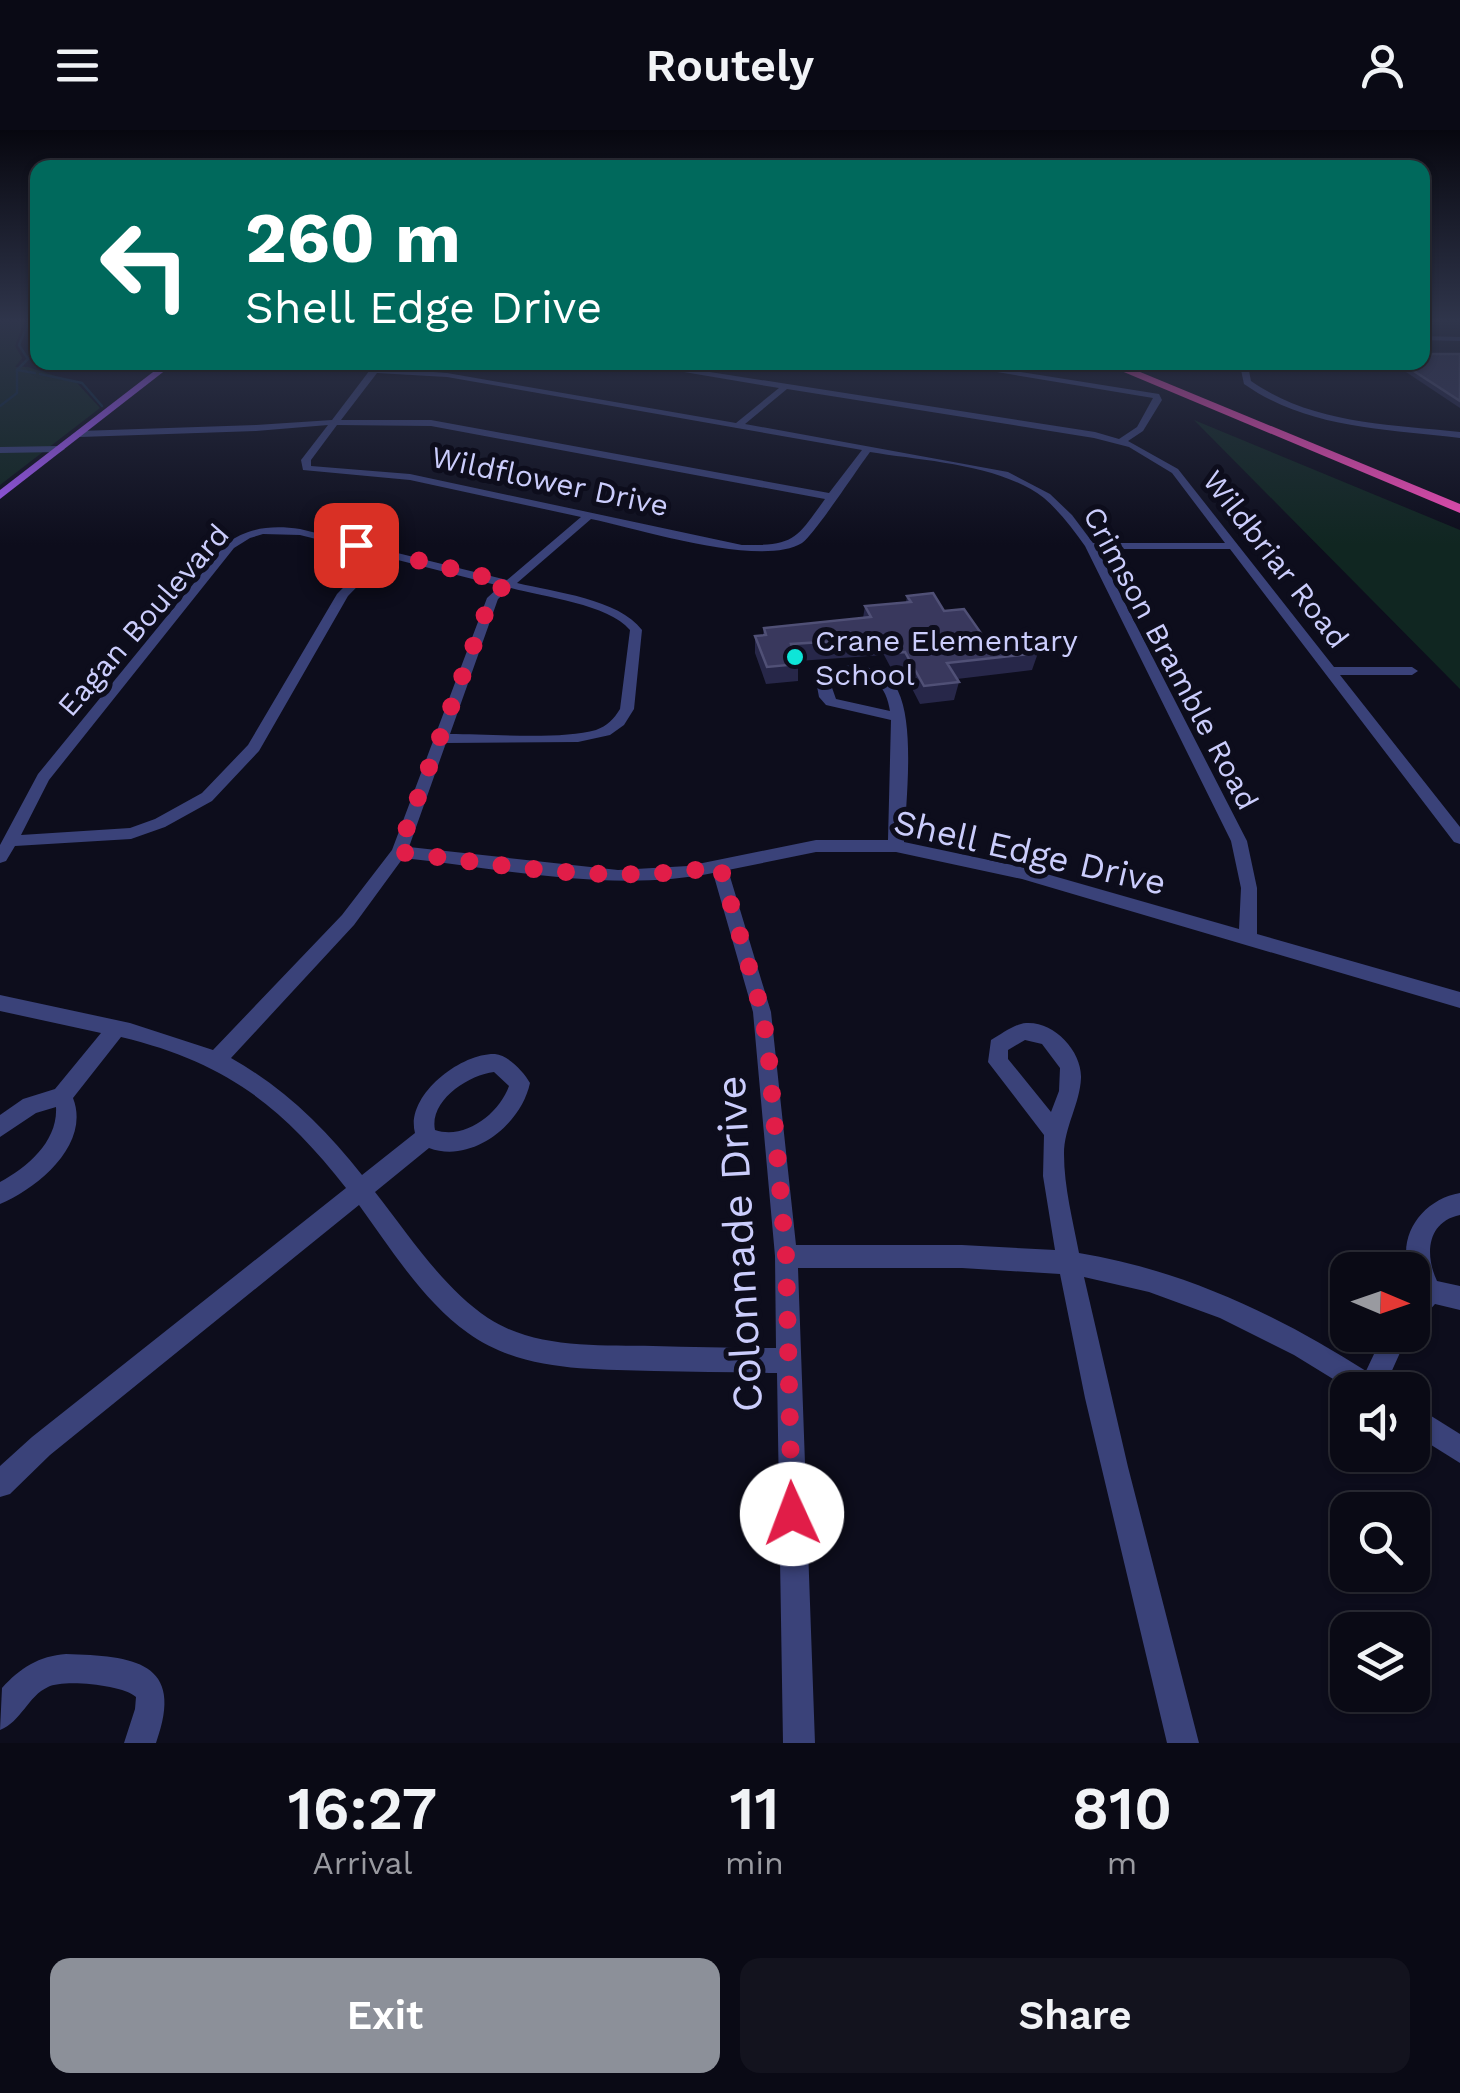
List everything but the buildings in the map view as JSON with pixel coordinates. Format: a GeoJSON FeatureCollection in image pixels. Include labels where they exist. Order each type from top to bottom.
{"type":"FeatureCollection","features":[{"type":"Feature","properties":{"kind":"highway"},"geometry":{"type":"LineString","coordinates":[[1173,394],[1372,473]]}},
{"type":"Feature","properties":{"kind":"highway"},"geometry":{"type":"LineString","coordinates":[[1183,394],[1460,509]]}},
{"type":"Feature","properties":{"kind":"highway"},"geometry":{"type":"LineString","coordinates":[[1219,394],[1392,464]]}},
{"type":"Feature","properties":{"kind":"main road"},"geometry":{"type":"LineString","coordinates":[[0,496],[131,394]]}},
{"type":"Feature","properties":{"kind":"street","name":"Wildflower Drive"},"geometry":{"type":"LineString","coordinates":[[357,394],[306,460],[307,470],[410,477],[742,548],[773,550],[800,540],[868,448]]}},
{"type":"Feature","properties":{"kind":"street","name":"Crimson Bramble Road"},"geometry":{"type":"LineString","coordinates":[[558,394],[986,469],[1024,480],[1060,504],[1090,546],[1238,842],[1250,888],[1248,938]]}},
{"type":"Feature","properties":{"kind":"street"},"geometry":{"type":"LineString","coordinates":[[738,426],[776,394]]}},
{"type":"Feature","properties":{"kind":"street","name":"Wildbriar Road"},"geometry":{"type":"LineString","coordinates":[[830,394],[1122,441],[1151,454],[1175,471],[1460,838]]}},
{"type":"Feature","properties":{"kind":"street"},"geometry":{"type":"LineString","coordinates":[[1122,441],[1145,422],[1158,400],[1145,394]]}},
{"type":"Feature","properties":{"kind":"street"},"geometry":{"type":"LineString","coordinates":[[1265,394],[1303,410],[1460,435]]}},
{"type":"Feature","properties":{"kind":"street"},"geometry":{"type":"LineString","coordinates":[[80,434],[338,421],[460,426],[833,496]]}},
{"type":"Feature","properties":{"kind":"street"},"geometry":{"type":"LineString","coordinates":[[0,450],[60,450]]}},
{"type":"Feature","properties":{"kind":"street"},"geometry":{"type":"LineString","coordinates":[[218,1060],[348,920],[398,852],[488,606],[506,582],[589,515]]}},
{"type":"Feature","properties":{"kind":"street","name":"Eagan Boulevard"},"geometry":{"type":"LineString","coordinates":[[0,857],[12,841],[26,802],[43,777],[236,540],[259,531],[288,530],[384,552],[607,608],[630,622],[638,640],[628,709],[612,728],[588,738],[442,739]]}},
{"type":"Feature","properties":{"kind":"street"},"geometry":{"type":"LineString","coordinates":[[1090,546],[1232,546]]}},
{"type":"Feature","properties":{"kind":"street"},"geometry":{"type":"LineString","coordinates":[[12,841],[131,833],[160,823],[208,797],[254,748],[343,594],[384,552]]}},
{"type":"Feature","properties":{"kind":"street"},"geometry":{"type":"LineString","coordinates":[[896,846],[898,717],[890,687],[879,677],[847,670],[832,673],[823,681],[831,702],[898,717]]}},
{"type":"Feature","properties":{"kind":"street"},"geometry":{"type":"LineString","coordinates":[[1332,671],[1412,672]]}},
{"type":"Feature","properties":{"kind":"street","name":"Shell Edge Drive"},"geometry":{"type":"LineString","coordinates":[[398,852],[592,875],[659,874],[816,846],[896,846],[1022,873],[1460,1000]]}},
{"type":"Feature","properties":{"kind":"street","name":"Colonnade Drive"},"geometry":{"type":"LineString","coordinates":[[720,866],[762,1012],[786,1256],[799,1743]]}},
{"type":"Feature","properties":{"kind":"street"},"geometry":{"type":"LineString","coordinates":[[0,1003],[218,1060],[254,1082],[300,1119],[361,1190],[440,1293],[465,1317],[494,1336],[537,1349],[586,1357],[787,1360]]}},
{"type":"Feature","properties":{"kind":"street"},"geometry":{"type":"LineString","coordinates":[[0,1127],[30,1106],[62,1096],[115,1030]]}},
{"type":"Feature","properties":{"kind":"street"},"geometry":{"type":"LineString","coordinates":[[1054,1132],[998,1062],[998,1046],[1022,1032],[1033,1031],[1058,1046],[1070,1070],[1070,1086],[1054,1132],[1055,1182],[1068,1263],[1184,1743]]}},
{"type":"Feature","properties":{"kind":"street"},"geometry":{"type":"LineString","coordinates":[[498,1063],[520,1083],[514,1104],[469,1139],[440,1143],[427,1137],[422,1122],[433,1099],[476,1066],[498,1063]]}},
{"type":"Feature","properties":{"kind":"street"},"geometry":{"type":"LineString","coordinates":[[0,1193],[36,1168],[63,1134],[69,1112],[62,1096]]}},
{"type":"Feature","properties":{"kind":"street"},"geometry":{"type":"LineString","coordinates":[[0,1484],[41,1446],[427,1137]]}},
{"type":"Feature","properties":{"kind":"street"},"geometry":{"type":"LineString","coordinates":[[1417,1252],[1418,1234],[1441,1210],[1460,1204]]}},
{"type":"Feature","properties":{"kind":"street"},"geometry":{"type":"LineString","coordinates":[[786,1256],[1068,1263],[1172,1288],[1250,1318],[1344,1372]]}},
{"type":"Feature","properties":{"kind":"street"},"geometry":{"type":"LineString","coordinates":[[1430,1292],[1460,1298]]}},
{"type":"Feature","properties":{"kind":"street"},"geometry":{"type":"LineString","coordinates":[[1430,1429],[1460,1450]]}},
{"type":"Feature","properties":{"kind":"street"},"geometry":{"type":"LineString","coordinates":[[0,1715],[39,1675],[56,1669],[125,1672],[144,1680],[153,1695],[150,1718],[140,1743]]}},
{"type":"Feature","properties":{"kind":"green space"},"geometry":{"type":"Polygon","coordinates":[[[0,394],[87,394],[100,408],[0,485],[0,394]]]}},
{"type":"Feature","properties":{"kind":"green space"},"geometry":{"type":"Polygon","coordinates":[[[1194,420],[1460,530],[1460,689],[1194,420]]]}},
{"type":"Feature","properties":{"kind":"waterway"},"geometry":{"type":"LineString","coordinates":[[0,406],[15,394]]}},
{"type":"Feature","properties":{"kind":"waterway"},"geometry":{"type":"LineString","coordinates":[[92,394],[102,406]]}},
{"type":"Feature","properties":{"kind":"place","name":"Crane Elementary School"},"geometry":{"type":"Point","coordinates":[795,657]}},
{"type":"Feature","properties":{"kind":"route"},"geometry":{"type":"LineString","coordinates":[[356,545],[506,582],[488,606],[398,852],[592,875],[688,872],[720,866],[762,1012],[768,1048],[786,1256],[792,1514]]}}]}
